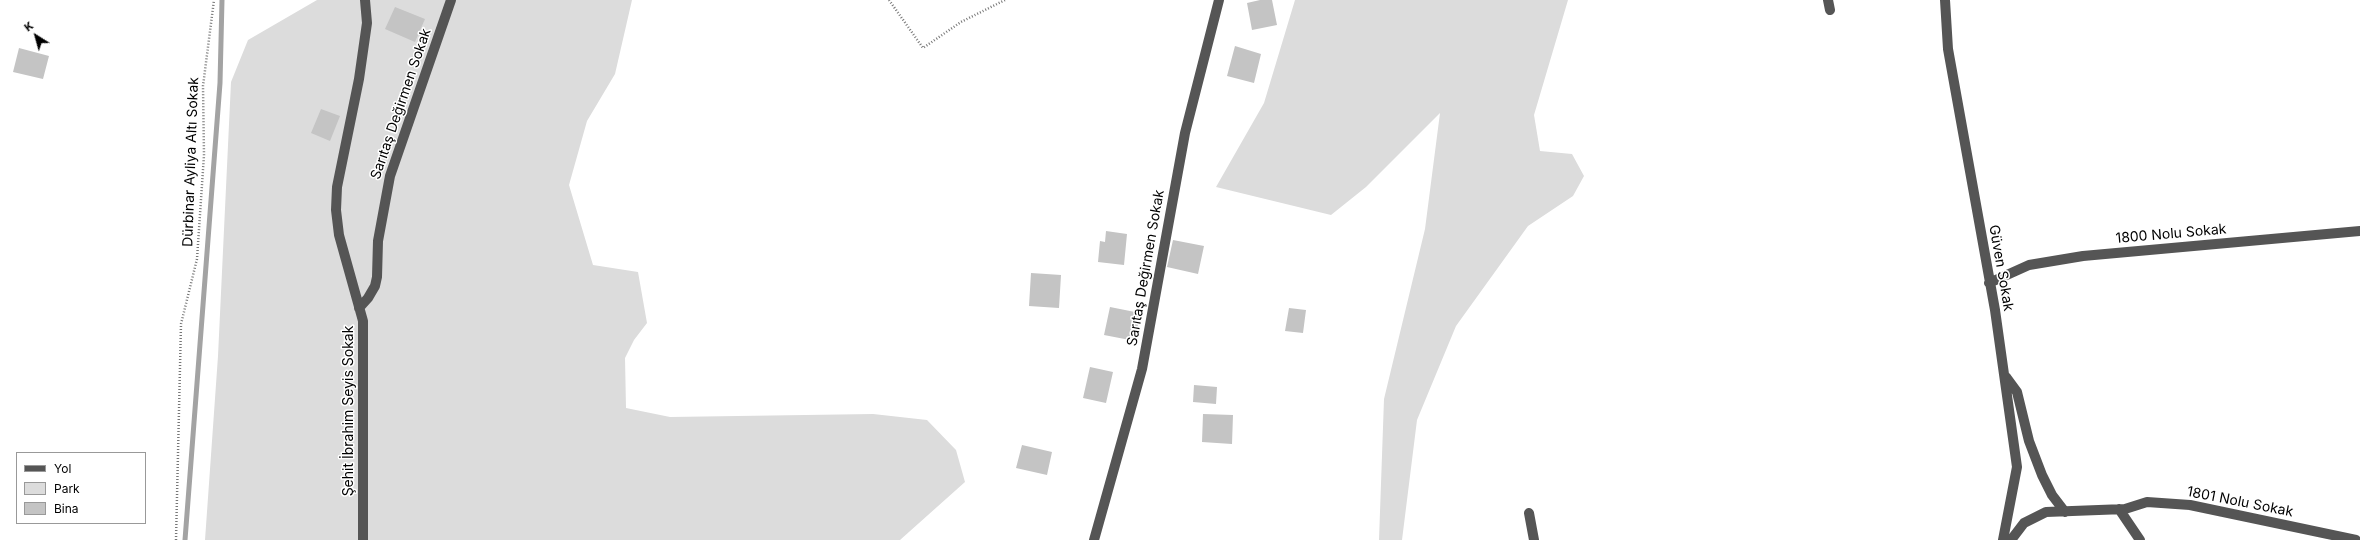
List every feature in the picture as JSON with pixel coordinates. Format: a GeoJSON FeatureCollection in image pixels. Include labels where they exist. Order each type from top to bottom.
{"type":"FeatureCollection","features":[{"type":"Feature","properties":{"kind":"street","name":"Şehit İbrahim Seyis Sokak"},"geometry":{"type":"LineString","coordinates":[[363,540],[363,321],[339,235],[336,210],[337,187],[359,79],[367,24],[365,0]]}},
{"type":"Feature","properties":{"kind":"street","name":"Sarıtaş Değirmen Sokak"},"geometry":{"type":"LineString","coordinates":[[359,308],[368,298],[376,281],[378,241],[390,176],[451,0]]}},
{"type":"Feature","properties":{"kind":"street","name":"Sarıtaş Değirmen Sokak"},"geometry":{"type":"LineString","coordinates":[[1094,540],[1142,369],[1185,133],[1219,0]]}},
{"type":"Feature","properties":{"kind":"street","name":"Güven Sokak"},"geometry":{"type":"LineString","coordinates":[[1945,0],[1948,49],[2006,377],[2008,410],[2017,467],[2003,540]]}},
{"type":"Feature","properties":{"kind":"street","name":"1800 Nolu Sokak"},"geometry":{"type":"LineString","coordinates":[[1989,283],[2029,265],[2083,256],[2360,231]]}},
{"type":"Feature","properties":{"kind":"street"},"geometry":{"type":"LineString","coordinates":[[2006,377],[2017,392],[2029,441],[2042,475],[2052,495],[2065,512]]}},
{"type":"Feature","properties":{"kind":"street","name":"1801 Nolu Sokak"},"geometry":{"type":"LineString","coordinates":[[2011,540],[2024,523],[2034,516],[2046,512],[2119,509],[2147,502],[2190,505],[2356,540]]}},
{"type":"Feature","properties":{"kind":"street"},"geometry":{"type":"LineString","coordinates":[[2119,509],[2140,540]]}},
{"type":"Feature","properties":{"kind":"street"},"geometry":{"type":"LineString","coordinates":[[1529,513],[1534,540]]}},
{"type":"Feature","properties":{"kind":"path","name":"Dürbinar Ayliya Altı Sokak"},"geometry":{"type":"LineString","coordinates":[[176,540],[181,324],[197,259],[204,155],[203,86],[214,0]]}},
{"type":"Feature","properties":{"kind":"path"},"geometry":{"type":"LineString","coordinates":[[889,0],[923,48],[960,22],[1005,0]]}},
{"type":"Feature","properties":{"kind":"green space"},"geometry":{"type":"Polygon","coordinates":[[[317,0],[632,0],[615,74],[587,121],[569,185],[593,265],[638,272],[647,323],[634,340],[625,358],[626,408],[670,417],[873,414],[927,420],[956,450],[965,482],[900,540],[205,540],[218,356],[231,82],[248,40],[317,0]]]}},
{"type":"Feature","properties":{"kind":"green space"},"geometry":{"type":"Polygon","coordinates":[[[1295,0],[1568,0],[1534,115],[1540,151],[1572,154],[1584,176],[1573,196],[1528,226],[1456,326],[1417,420],[1402,540],[1379,540],[1384,399],[1425,229],[1440,113],[1366,187],[1331,215],[1216,187],[1264,103],[1295,0]]]}},
{"type":"Feature","properties":{"kind":"building"},"geometry":{"type":"Polygon","coordinates":[[[1260,0],[1272,0],[1277,25],[1252,30],[1247,3],[1260,0]]]}},
{"type":"Feature","properties":{"kind":"building"},"geometry":{"type":"Polygon","coordinates":[[[395,7],[425,19],[415,42],[385,29],[395,7]]]}},
{"type":"Feature","properties":{"kind":"building"},"geometry":{"type":"Polygon","coordinates":[[[1235,46],[1261,54],[1254,83],[1227,76],[1235,46]]]}},
{"type":"Feature","properties":{"kind":"building"},"geometry":{"type":"Polygon","coordinates":[[[19,48],[49,56],[43,79],[13,72],[19,48]]]}},
{"type":"Feature","properties":{"kind":"building"},"geometry":{"type":"Polygon","coordinates":[[[321,109],[340,116],[330,141],[311,133],[321,109]]]}},
{"type":"Feature","properties":{"kind":"building"},"geometry":{"type":"Polygon","coordinates":[[[1106,231],[1127,234],[1124,265],[1098,262],[1100,241],[1105,242],[1106,231]]]}},
{"type":"Feature","properties":{"kind":"building"},"geometry":{"type":"Polygon","coordinates":[[[1173,240],[1204,246],[1198,274],[1167,267],[1173,240]]]}},
{"type":"Feature","properties":{"kind":"building"},"geometry":{"type":"Polygon","coordinates":[[[1031,273],[1061,275],[1059,308],[1029,306],[1031,273]]]}},
{"type":"Feature","properties":{"kind":"building"},"geometry":{"type":"Polygon","coordinates":[[[1110,307],[1140,313],[1135,341],[1104,335],[1110,307]]]}},
{"type":"Feature","properties":{"kind":"building"},"geometry":{"type":"Polygon","coordinates":[[[1289,308],[1306,310],[1303,333],[1285,331],[1289,308]]]}},
{"type":"Feature","properties":{"kind":"building"},"geometry":{"type":"Polygon","coordinates":[[[1090,367],[1113,372],[1106,403],[1083,398],[1090,367]]]}},
{"type":"Feature","properties":{"kind":"building"},"geometry":{"type":"Polygon","coordinates":[[[1194,385],[1217,387],[1216,404],[1193,402],[1194,385]]]}},
{"type":"Feature","properties":{"kind":"building"},"geometry":{"type":"Polygon","coordinates":[[[1203,414],[1233,415],[1232,444],[1202,442],[1203,414]]]}},
{"type":"Feature","properties":{"kind":"building"},"geometry":{"type":"Polygon","coordinates":[[[1022,445],[1052,452],[1047,475],[1016,468],[1022,445]]]}},
{"type":"Feature","properties":{"kind":"waterway"},"geometry":{"type":"LineString","coordinates":[[185,540],[220,83],[222,0]]}}]}
